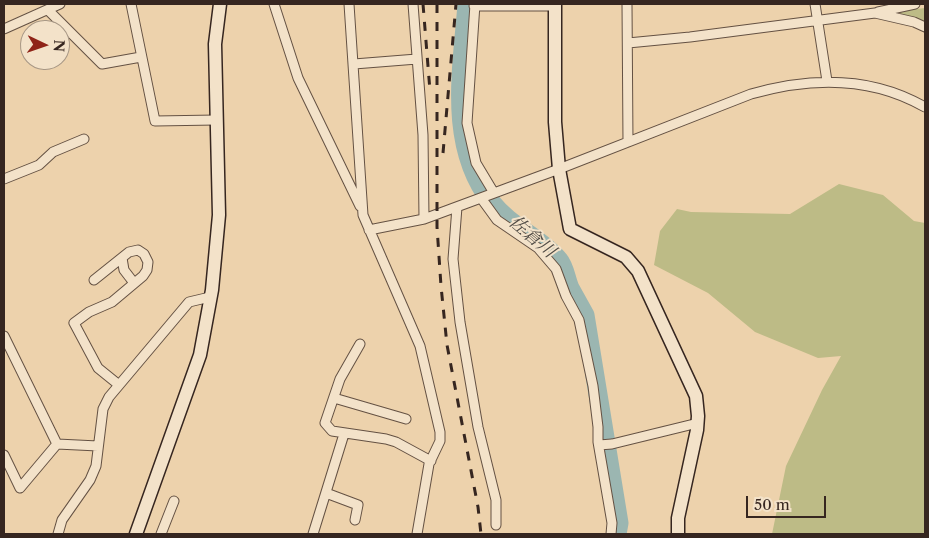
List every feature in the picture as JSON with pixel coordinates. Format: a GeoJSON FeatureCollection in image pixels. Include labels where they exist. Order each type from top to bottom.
{"type":"FeatureCollection","features":[{"type":"Feature","properties":{"kind":"street"},"geometry":{"type":"LineString","coordinates":[[48,10],[60,4]]}},
{"type":"Feature","properties":{"kind":"street"},"geometry":{"type":"LineString","coordinates":[[131,4],[154,121],[216,120]]}},
{"type":"Feature","properties":{"kind":"street"},"geometry":{"type":"LineString","coordinates":[[136,534],[200,355],[210,297],[219,215],[215,44],[220,4]]}},
{"type":"Feature","properties":{"kind":"street"},"geometry":{"type":"LineString","coordinates":[[274,4],[298,78],[362,211],[420,346],[440,432],[440,442],[431,461],[417,534]]}},
{"type":"Feature","properties":{"kind":"street"},"geometry":{"type":"LineString","coordinates":[[349,4],[362,211]]}},
{"type":"Feature","properties":{"kind":"street"},"geometry":{"type":"LineString","coordinates":[[413,4],[423,135],[424,219]]}},
{"type":"Feature","properties":{"kind":"street"},"geometry":{"type":"LineString","coordinates":[[627,4],[628,142]]}},
{"type":"Feature","properties":{"kind":"street"},"geometry":{"type":"LineString","coordinates":[[815,4],[827,82]]}},
{"type":"Feature","properties":{"kind":"street"},"geometry":{"type":"LineString","coordinates":[[628,43],[690,37],[876,12],[915,4]]}},
{"type":"Feature","properties":{"kind":"street"},"geometry":{"type":"LineString","coordinates":[[494,193],[476,163],[467,123],[474,5],[555,5],[555,122],[559,169],[570,228],[626,257],[638,272],[696,396],[698,423],[678,518],[678,534]]}},
{"type":"Feature","properties":{"kind":"street"},"geometry":{"type":"LineString","coordinates":[[4,29],[36,8],[48,10],[102,64],[141,58]]}},
{"type":"Feature","properties":{"kind":"street"},"geometry":{"type":"LineString","coordinates":[[876,12],[914,22],[925,27]]}},
{"type":"Feature","properties":{"kind":"street"},"geometry":{"type":"LineString","coordinates":[[354,64],[418,59]]}},
{"type":"Feature","properties":{"kind":"street"},"geometry":{"type":"LineString","coordinates":[[369,230],[424,219],[752,94],[776,87],[804,82],[858,83],[890,90],[925,107]]}},
{"type":"Feature","properties":{"kind":"street"},"geometry":{"type":"LineString","coordinates":[[4,179],[39,166],[53,152],[84,139]]}},
{"type":"Feature","properties":{"kind":"street"},"geometry":{"type":"LineString","coordinates":[[481,198],[497,220],[538,248],[556,269],[566,296],[578,320],[593,386],[599,445],[612,523],[611,534]]}},
{"type":"Feature","properties":{"kind":"street"},"geometry":{"type":"LineString","coordinates":[[457,207],[453,260],[460,322],[478,427],[496,500],[496,525]]}},
{"type":"Feature","properties":{"kind":"street"},"geometry":{"type":"LineString","coordinates":[[94,280],[129,252],[138,250],[144,254],[148,262],[147,270],[143,276],[112,302],[89,312],[74,323],[98,368],[119,385]]}},
{"type":"Feature","properties":{"kind":"street"},"geometry":{"type":"LineString","coordinates":[[122,258],[124,270],[134,283]]}},
{"type":"Feature","properties":{"kind":"street"},"geometry":{"type":"LineString","coordinates":[[58,534],[62,520],[90,480],[96,466],[104,409],[109,397],[188,302],[210,297]]}},
{"type":"Feature","properties":{"kind":"street"},"geometry":{"type":"LineString","coordinates":[[4,336],[57,444]]}},
{"type":"Feature","properties":{"kind":"street"},"geometry":{"type":"LineString","coordinates":[[360,344],[340,379],[325,423],[332,431],[396,442],[431,461]]}},
{"type":"Feature","properties":{"kind":"street"},"geometry":{"type":"LineString","coordinates":[[334,398],[406,419]]}},
{"type":"Feature","properties":{"kind":"street"},"geometry":{"type":"LineString","coordinates":[[599,445],[612,444],[698,423]]}},
{"type":"Feature","properties":{"kind":"street"},"geometry":{"type":"LineString","coordinates":[[313,534],[344,434]]}},
{"type":"Feature","properties":{"kind":"street"},"geometry":{"type":"LineString","coordinates":[[57,444],[98,446]]}},
{"type":"Feature","properties":{"kind":"street"},"geometry":{"type":"LineString","coordinates":[[4,455],[20,488],[57,444]]}},
{"type":"Feature","properties":{"kind":"street"},"geometry":{"type":"LineString","coordinates":[[326,493],[358,505],[355,520]]}},
{"type":"Feature","properties":{"kind":"street"},"geometry":{"type":"LineString","coordinates":[[161,534],[174,501]]}},
{"type":"Feature","properties":{"kind":"shaded area"},"geometry":{"type":"Polygon","coordinates":[[[925,8],[925,23],[902,16],[899,11],[925,8]]]}},
{"type":"Feature","properties":{"kind":"shaded area"},"geometry":{"type":"Polygon","coordinates":[[[839,184],[883,195],[914,221],[925,223],[925,534],[772,534],[786,466],[822,390],[841,356],[818,358],[755,332],[708,293],[654,265],[660,231],[677,209],[691,212],[790,214],[839,184]]]}},
{"type":"Feature","properties":{"kind":"waterway","name":"佐倉川"},"geometry":{"type":"LineString","coordinates":[[467,4],[462,55],[461,107],[468,157],[478,181],[492,203],[508,219],[543,245],[559,260],[563,266],[570,288],[585,315],[619,523],[617,534]]}},
{"type":"Feature","properties":{"kind":"railway"},"geometry":{"type":"LineString","coordinates":[[423,4],[430,91]]}},
{"type":"Feature","properties":{"kind":"railway"},"geometry":{"type":"LineString","coordinates":[[437,4],[437,227],[441,286],[447,345],[478,507],[481,534]]}},
{"type":"Feature","properties":{"kind":"railway"},"geometry":{"type":"LineString","coordinates":[[443,153],[456,4]]}}]}
